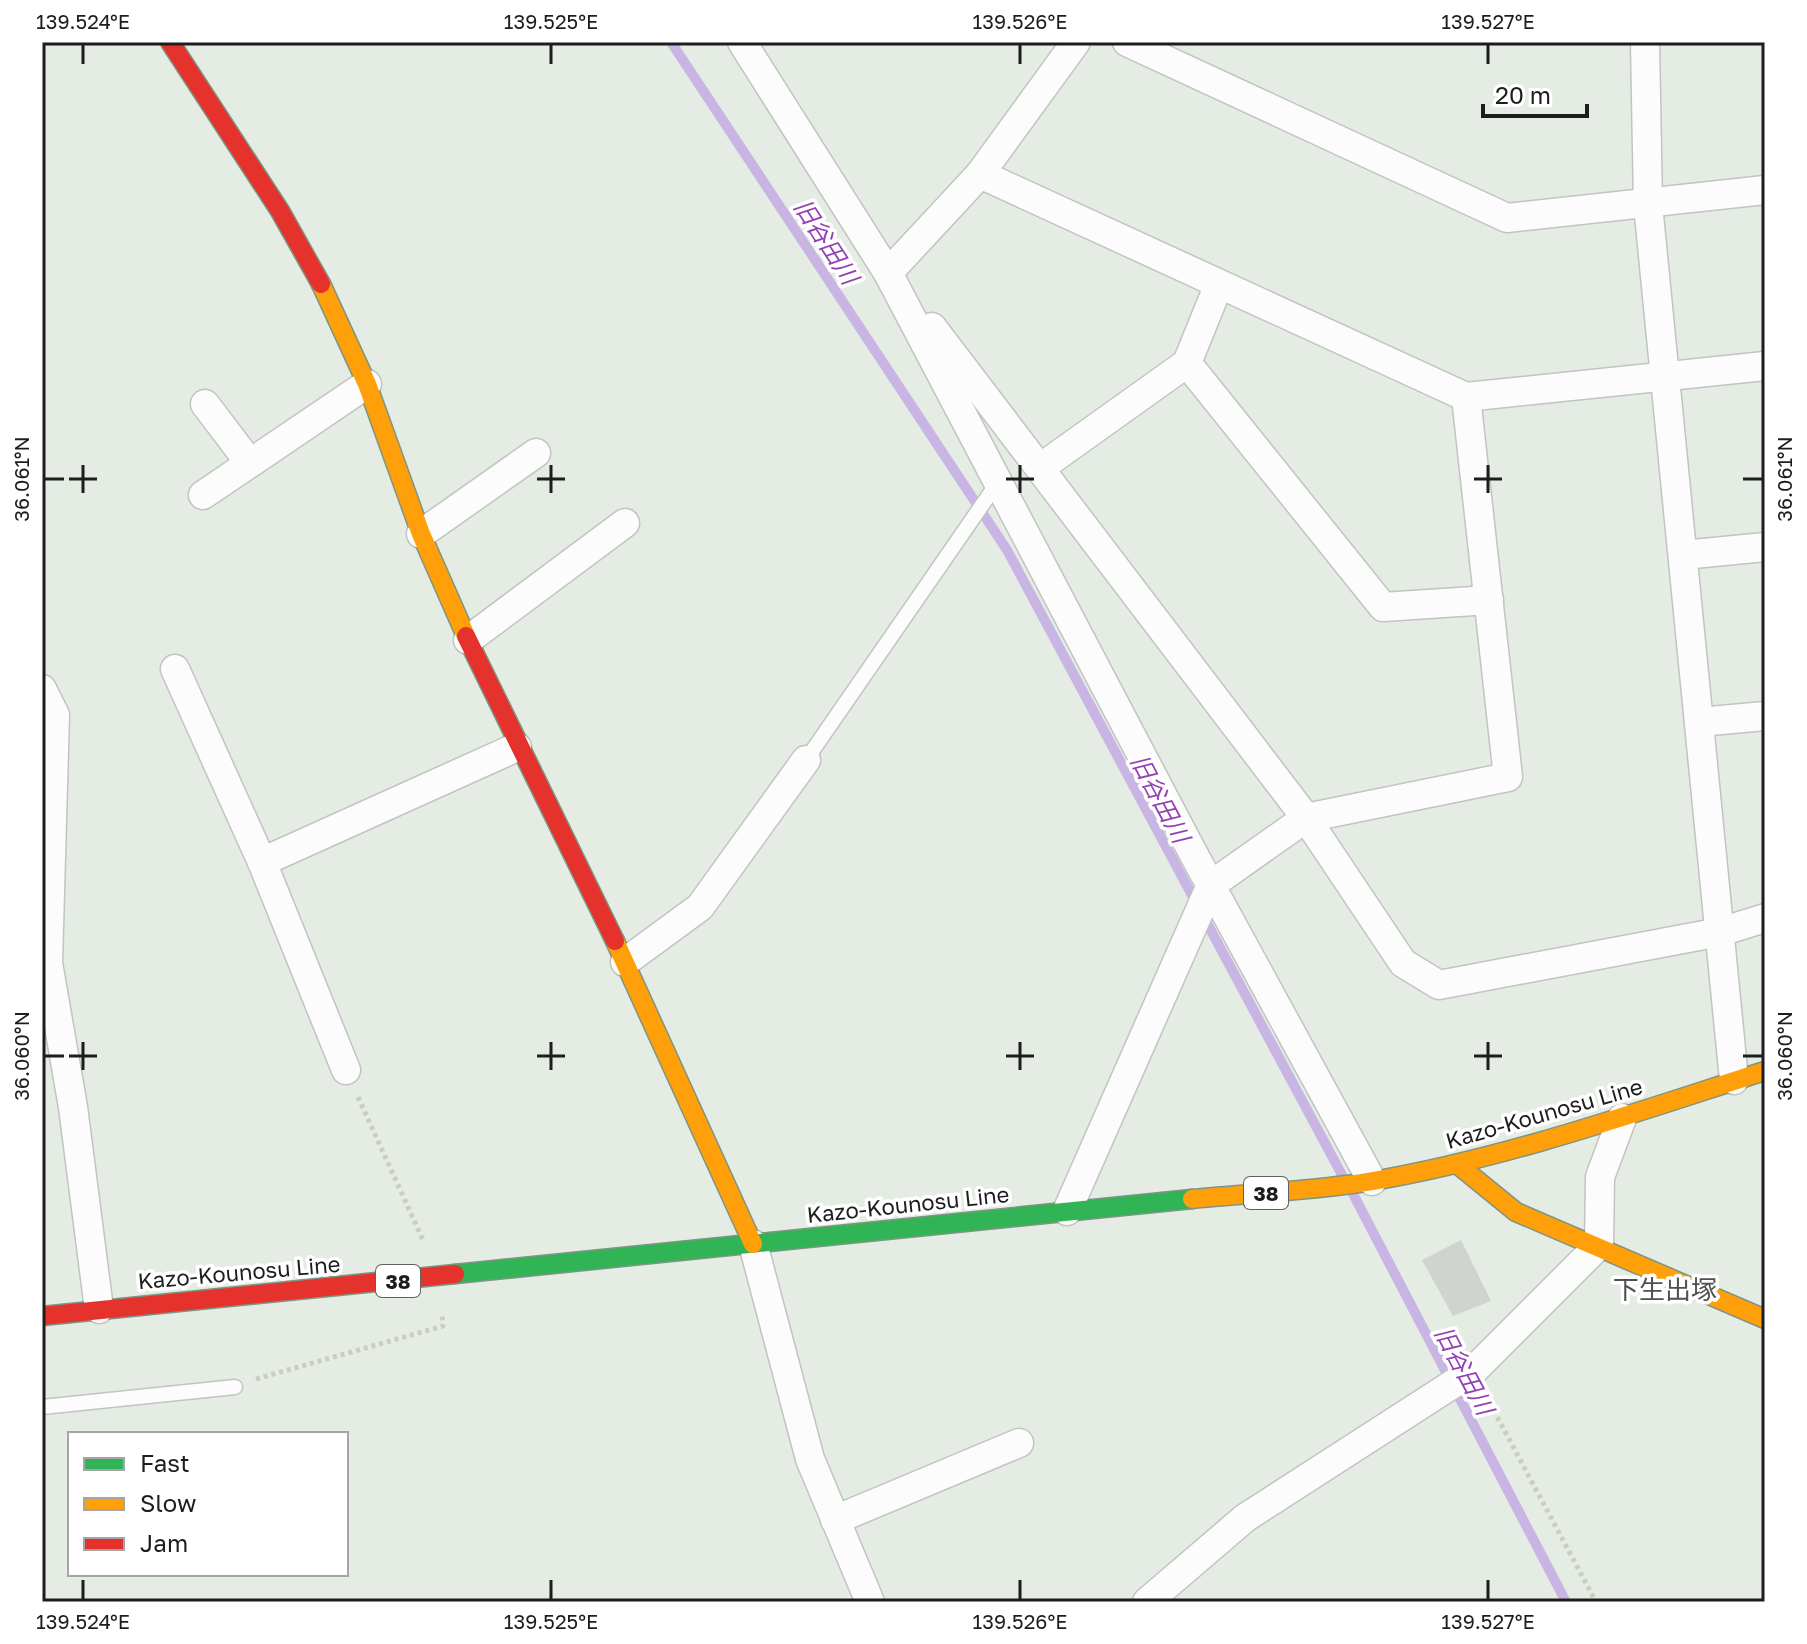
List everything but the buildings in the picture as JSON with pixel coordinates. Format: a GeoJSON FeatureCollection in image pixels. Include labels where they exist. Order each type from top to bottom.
{"type":"FeatureCollection","features":[{"type":"Feature","properties":{"kind":"main road"},"geometry":{"type":"LineString","coordinates":[[170,42],[280,211],[333,305],[367,384],[421,534],[468,640],[517,747],[625,962],[753,1244]]}},
{"type":"Feature","properties":{"kind":"main road","name":"Kazo-Kounosu Line"},"geometry":{"type":"LineString","coordinates":[[42,1316],[1372,1181],[1457,1164],[1622,1118],[1765,1071]]}},
{"type":"Feature","properties":{"kind":"main road"},"geometry":{"type":"LineString","coordinates":[[1457,1164],[1516,1212],[1599,1245],[1765,1319]]}},
{"type":"Feature","properties":{"kind":"street"},"geometry":{"type":"LineString","coordinates":[[742,42],[888,273],[1211,885],[1372,1181]]}},
{"type":"Feature","properties":{"kind":"street"},"geometry":{"type":"LineString","coordinates":[[888,273],[980,174],[1076,42]]}},
{"type":"Feature","properties":{"kind":"street"},"geometry":{"type":"LineString","coordinates":[[1127,42],[1507,218],[1765,190]]}},
{"type":"Feature","properties":{"kind":"street"},"geometry":{"type":"LineString","coordinates":[[1645,42],[1648,205],[1734,1080]]}},
{"type":"Feature","properties":{"kind":"street"},"geometry":{"type":"LineString","coordinates":[[980,174],[1466,397],[1765,366]]}},
{"type":"Feature","properties":{"kind":"street"},"geometry":{"type":"LineString","coordinates":[[888,273],[1306,818],[1403,963],[1439,985],[1720,932],[1765,918]]}},
{"type":"Feature","properties":{"kind":"street"},"geometry":{"type":"LineString","coordinates":[[1040,468],[1187,363],[1219,284]]}},
{"type":"Feature","properties":{"kind":"street"},"geometry":{"type":"LineString","coordinates":[[1187,363],[1383,607],[1489,600]]}},
{"type":"Feature","properties":{"kind":"street"},"geometry":{"type":"LineString","coordinates":[[203,495],[367,384]]}},
{"type":"Feature","properties":{"kind":"street"},"geometry":{"type":"LineString","coordinates":[[1067,1211],[1211,885],[1306,818],[1508,777],[1466,397]]}},
{"type":"Feature","properties":{"kind":"street"},"geometry":{"type":"LineString","coordinates":[[205,404],[249,462]]}},
{"type":"Feature","properties":{"kind":"street"},"geometry":{"type":"LineString","coordinates":[[421,534],[536,453]]}},
{"type":"Feature","properties":{"kind":"street"},"geometry":{"type":"LineString","coordinates":[[468,640],[625,523]]}},
{"type":"Feature","properties":{"kind":"street"},"geometry":{"type":"LineString","coordinates":[[1683,555],[1765,547]]}},
{"type":"Feature","properties":{"kind":"street"},"geometry":{"type":"LineString","coordinates":[[175,669],[262,862],[346,1070]]}},
{"type":"Feature","properties":{"kind":"street"},"geometry":{"type":"LineString","coordinates":[[42,689],[55,715],[48,963],[73,1107],[99,1309]]}},
{"type":"Feature","properties":{"kind":"street"},"geometry":{"type":"LineString","coordinates":[[1699,722],[1765,716]]}},
{"type":"Feature","properties":{"kind":"street"},"geometry":{"type":"LineString","coordinates":[[262,862],[517,747]]}},
{"type":"Feature","properties":{"kind":"street"},"geometry":{"type":"LineString","coordinates":[[625,962],[700,907],[806,760]]}},
{"type":"Feature","properties":{"kind":"street"},"geometry":{"type":"LineString","coordinates":[[1147,1602],[1245,1518],[1473,1371],[1599,1245],[1600,1177],[1622,1118]]}},
{"type":"Feature","properties":{"kind":"street"},"geometry":{"type":"LineString","coordinates":[[753,1244],[810,1459],[870,1602]]}},
{"type":"Feature","properties":{"kind":"street"},"geometry":{"type":"LineString","coordinates":[[835,1520],[1019,1443]]}},
{"type":"Feature","properties":{"kind":"lane"},"geometry":{"type":"LineString","coordinates":[[806,760],[998,482]]}},
{"type":"Feature","properties":{"kind":"lane"},"geometry":{"type":"LineString","coordinates":[[42,1407],[230,1387]]}},
{"type":"Feature","properties":{"kind":"path"},"geometry":{"type":"LineString","coordinates":[[230,1387],[443,1326],[440,1277],[346,1070]]}},
{"type":"Feature","properties":{"kind":"path"},"geometry":{"type":"LineString","coordinates":[[1473,1371],[1596,1602]]}},
{"type":"Feature","properties":{"kind":"waterway","name":"旧谷田川"},"geometry":{"type":"LineString","coordinates":[[671,42],[1007,550],[1342,1175]]}},
{"type":"Feature","properties":{"kind":"waterway","name":"旧谷田川"},"geometry":{"type":"LineString","coordinates":[[1352,1192],[1566,1602]]}},
{"type":"Feature","properties":{"kind":"traffic: fast"},"geometry":{"type":"LineString","coordinates":[[455,1274],[1192,1199]]}},
{"type":"Feature","properties":{"kind":"traffic: slow"},"geometry":{"type":"LineString","coordinates":[[321,284],[367,384],[421,534],[466,636]]}},
{"type":"Feature","properties":{"kind":"traffic: slow"},"geometry":{"type":"LineString","coordinates":[[615,941],[753,1244]]}},
{"type":"Feature","properties":{"kind":"traffic: slow"},"geometry":{"type":"LineString","coordinates":[[1192,1199],[1328,1187],[1423,1171],[1571,1133],[1765,1071]]}},
{"type":"Feature","properties":{"kind":"traffic: slow"},"geometry":{"type":"LineString","coordinates":[[1457,1164],[1516,1212],[1765,1319]]}},
{"type":"Feature","properties":{"kind":"traffic: jam"},"geometry":{"type":"LineString","coordinates":[[170,42],[280,211],[321,284]]}},
{"type":"Feature","properties":{"kind":"traffic: jam"},"geometry":{"type":"LineString","coordinates":[[466,636],[615,941]]}},
{"type":"Feature","properties":{"kind":"traffic: jam"},"geometry":{"type":"LineString","coordinates":[[42,1316],[455,1274]]}},
{"type":"Feature","properties":{"kind":"district","name":"下生出塚"},"geometry":{"type":"Point","coordinates":[1665,1289]}}]}
